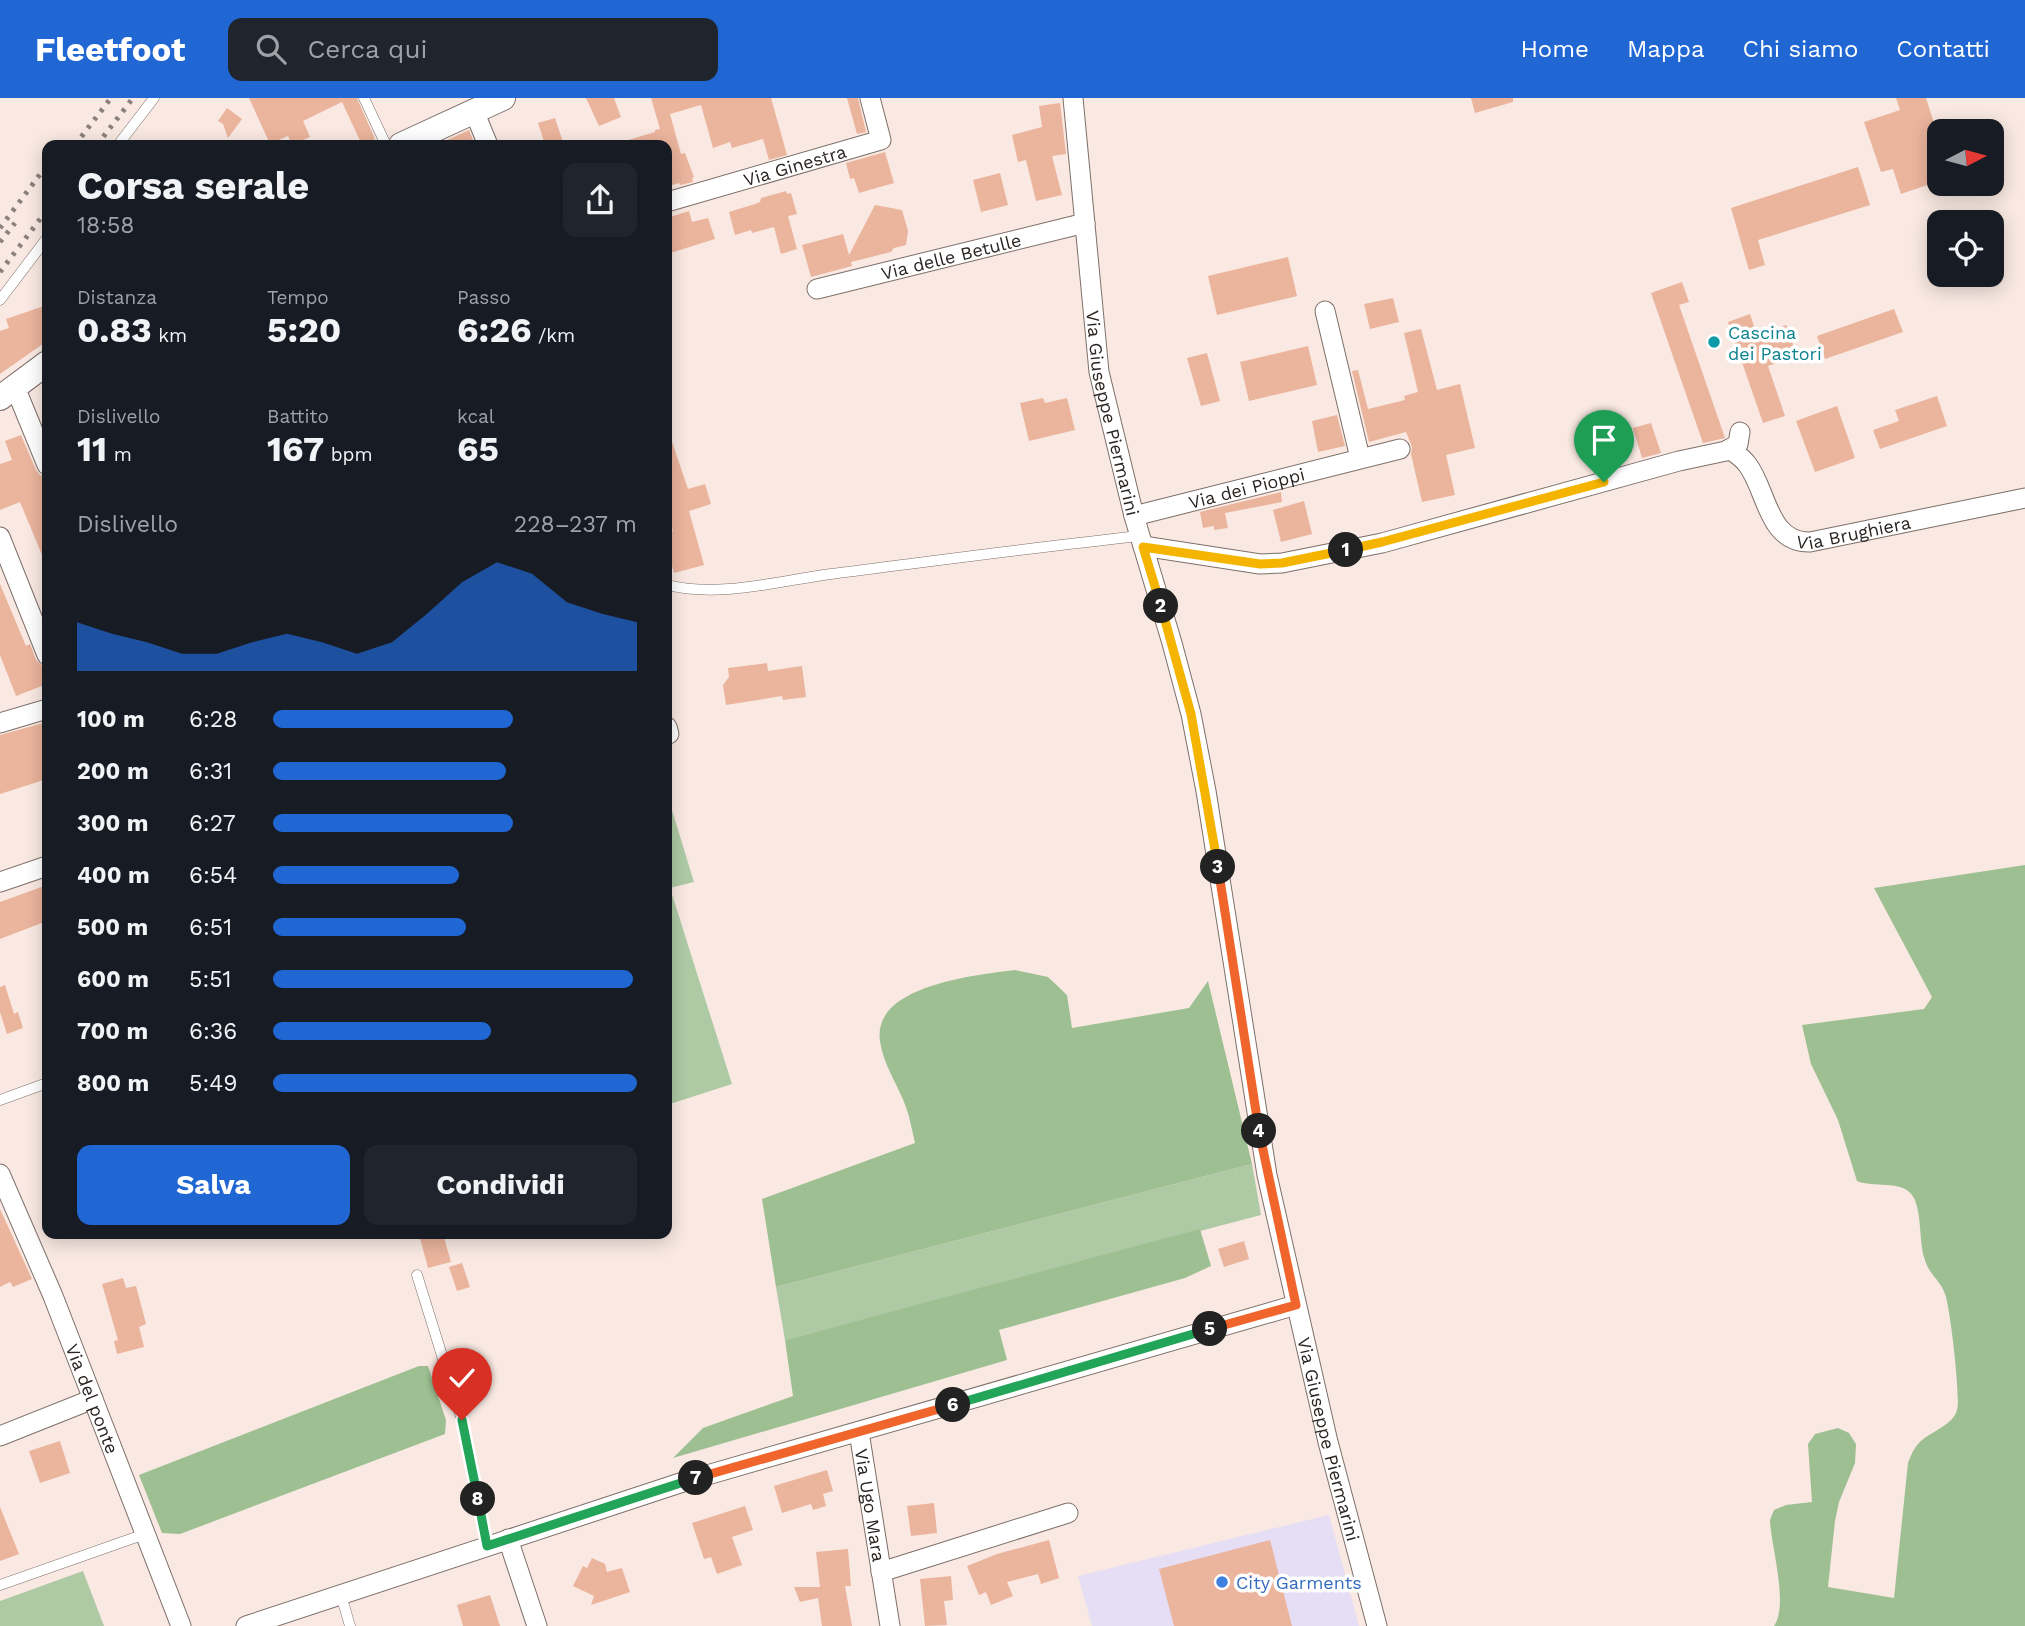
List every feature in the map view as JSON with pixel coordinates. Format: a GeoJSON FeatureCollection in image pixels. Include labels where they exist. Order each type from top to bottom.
{"type":"FeatureCollection","features":[{"type":"Feature","properties":{"kind":"street"},"geometry":{"type":"LineString","coordinates":[[412,140],[503,98]]}},
{"type":"Feature","properties":{"kind":"street","name":"Via Ginestra"},"geometry":{"type":"LineString","coordinates":[[672,201],[881,140],[870,98]]}},
{"type":"Feature","properties":{"kind":"street","name":"Via Giuseppe Piermarini"},"geometry":{"type":"LineString","coordinates":[[1073,98],[1099,372],[1134,516],[1182,675],[1199,754],[1261,1142],[1328,1442],[1377,1626]]}},
{"type":"Feature","properties":{"kind":"street"},"geometry":{"type":"LineString","coordinates":[[474,111],[486,140]]}},
{"type":"Feature","properties":{"kind":"street","name":"Via delle Betulle"},"geometry":{"type":"LineString","coordinates":[[817,289],[1085,223]]}},
{"type":"Feature","properties":{"kind":"street"},"geometry":{"type":"LineString","coordinates":[[1325,311],[1360,458]]}},
{"type":"Feature","properties":{"kind":"street"},"geometry":{"type":"LineString","coordinates":[[42,367],[8,392],[42,456]]}},
{"type":"Feature","properties":{"kind":"street"},"geometry":{"type":"LineString","coordinates":[[1141,541],[1260,564],[1282,563],[1382,542],[1729,449],[1738,444],[1740,432]]}},
{"type":"Feature","properties":{"kind":"street","name":"Via dei Pioppi"},"geometry":{"type":"LineString","coordinates":[[1134,516],[1400,449]]}},
{"type":"Feature","properties":{"kind":"street","name":"Via Brughiera"},"geometry":{"type":"LineString","coordinates":[[1729,449],[1746,463],[1752,472],[1764,502],[1777,524],[1784,533],[1799,542],[1810,542],[2025,498]]}},
{"type":"Feature","properties":{"kind":"street"},"geometry":{"type":"LineString","coordinates":[[0,537],[42,642]]}},
{"type":"Feature","properties":{"kind":"street"},"geometry":{"type":"LineString","coordinates":[[0,723],[42,710]]}},
{"type":"Feature","properties":{"kind":"street"},"geometry":{"type":"LineString","coordinates":[[0,882],[42,868]]}},
{"type":"Feature","properties":{"kind":"street","name":"Via del ponte"},"geometry":{"type":"LineString","coordinates":[[2,1186],[48,1283],[180,1626]]}},
{"type":"Feature","properties":{"kind":"street","name":"Via Ugo Mara"},"geometry":{"type":"LineString","coordinates":[[890,1626],[859,1432],[1296,1305]]}},
{"type":"Feature","properties":{"kind":"street"},"geometry":{"type":"LineString","coordinates":[[0,1436],[93,1399]]}},
{"type":"Feature","properties":{"kind":"street"},"geometry":{"type":"LineString","coordinates":[[246,1626],[683,1482],[859,1432]]}},
{"type":"Feature","properties":{"kind":"street","name":"Via Ugo Mara"},"geometry":{"type":"LineString","coordinates":[[881,1572],[1068,1513]]}},
{"type":"Feature","properties":{"kind":"street"},"geometry":{"type":"LineString","coordinates":[[508,1539],[537,1626]]}},
{"type":"Feature","properties":{"kind":"lane"},"geometry":{"type":"LineString","coordinates":[[122,140],[153,98]]}},
{"type":"Feature","properties":{"kind":"lane"},"geometry":{"type":"LineString","coordinates":[[364,98],[384,140]]}},
{"type":"Feature","properties":{"kind":"lane"},"geometry":{"type":"LineString","coordinates":[[0,300],[42,245]]}},
{"type":"Feature","properties":{"kind":"lane"},"geometry":{"type":"LineString","coordinates":[[672,586],[696,590],[747,587],[1026,549],[1141,541]]}},
{"type":"Feature","properties":{"kind":"lane"},"geometry":{"type":"LineString","coordinates":[[0,1100],[42,1085]]}},
{"type":"Feature","properties":{"kind":"lane"},"geometry":{"type":"LineString","coordinates":[[417,1276],[462,1420],[487,1546]]}},
{"type":"Feature","properties":{"kind":"lane"},"geometry":{"type":"LineString","coordinates":[[0,1585],[145,1534]]}},
{"type":"Feature","properties":{"kind":"lane"},"geometry":{"type":"LineString","coordinates":[[341,1595],[350,1626]]}},
{"type":"Feature","properties":{"kind":"shaded area"},"geometry":{"type":"Polygon","coordinates":[[[1329,1515],[1359,1626],[1092,1626],[1078,1576],[1329,1515]]]}},
{"type":"Feature","properties":{"kind":"green space"},"geometry":{"type":"Polygon","coordinates":[[[672,810],[694,882],[672,888],[672,810]]]}},
{"type":"Feature","properties":{"kind":"green space"},"geometry":{"type":"Polygon","coordinates":[[[2025,865],[2025,1626],[1774,1626],[1780,1604],[1780,1590],[1770,1520],[1774,1510],[1786,1505],[1812,1502],[1808,1444],[1815,1434],[1838,1428],[1849,1433],[1856,1444],[1855,1463],[1839,1502],[1835,1521],[1828,1587],[1894,1598],[1908,1463],[1919,1443],[1950,1421],[1957,1410],[1958,1402],[1947,1302],[1943,1289],[1924,1257],[1915,1201],[1907,1190],[1901,1187],[1857,1181],[1838,1120],[1811,1064],[1802,1025],[1924,1009],[1932,997],[1874,888],[2025,865]]]}},
{"type":"Feature","properties":{"kind":"green space"},"geometry":{"type":"Polygon","coordinates":[[[672,894],[732,1084],[672,1103],[672,894]]]}},
{"type":"Feature","properties":{"kind":"green space"},"geometry":{"type":"Polygon","coordinates":[[[1015,970],[1048,977],[1067,995],[1072,1028],[1189,1008],[1208,981],[1252,1164],[776,1287],[762,1199],[915,1143],[906,1107],[887,1066],[880,1041],[882,1022],[892,1007],[909,995],[930,986],[977,975],[1015,970]]]}},
{"type":"Feature","properties":{"kind":"green space"},"geometry":{"type":"Polygon","coordinates":[[[1252,1164],[1261,1215],[785,1340],[776,1287],[1252,1164]]]}},
{"type":"Feature","properties":{"kind":"green space"},"geometry":{"type":"Polygon","coordinates":[[[1200,1229],[1211,1266],[1185,1278],[999,1330],[1007,1360],[673,1458],[703,1428],[793,1396],[785,1340],[1200,1229]]]}},
{"type":"Feature","properties":{"kind":"green space"},"geometry":{"type":"Polygon","coordinates":[[[419,1366],[428,1366],[446,1420],[445,1434],[180,1534],[162,1533],[139,1475],[419,1366]]]}},
{"type":"Feature","properties":{"kind":"green space"},"geometry":{"type":"Polygon","coordinates":[[[83,1571],[104,1626],[0,1626],[0,1601],[83,1571]]]}},
{"type":"Feature","properties":{"kind":"building"},"geometry":{"type":"Polygon","coordinates":[[[249,98],[357,98],[375,139],[360,140],[342,102],[303,121],[310,137],[290,140],[288,136],[279,140],[268,140],[249,98]]]}},
{"type":"Feature","properties":{"kind":"building"},"geometry":{"type":"Polygon","coordinates":[[[586,98],[614,98],[621,117],[599,126],[586,98]]]}},
{"type":"Feature","properties":{"kind":"building"},"geometry":{"type":"Polygon","coordinates":[[[651,98],[771,98],[787,155],[769,160],[763,139],[732,148],[730,142],[713,148],[701,105],[670,114],[681,154],[685,153],[694,177],[693,182],[672,185],[672,140],[628,140],[660,129],[651,98]]]}},
{"type":"Feature","properties":{"kind":"building"},"geometry":{"type":"Polygon","coordinates":[[[847,98],[858,98],[866,132],[857,134],[847,98]]]}},
{"type":"Feature","properties":{"kind":"building"},"geometry":{"type":"Polygon","coordinates":[[[1471,98],[1513,98],[1513,102],[1475,113],[1471,98]]]}},
{"type":"Feature","properties":{"kind":"building"},"geometry":{"type":"Polygon","coordinates":[[[1896,98],[1926,98],[1933,119],[1927,119],[1927,185],[1901,194],[1893,169],[1881,172],[1864,122],[1900,110],[1896,98]]]}},
{"type":"Feature","properties":{"kind":"building"},"geometry":{"type":"Polygon","coordinates":[[[1060,103],[1066,154],[1052,156],[1062,195],[1036,201],[1026,160],[1018,162],[1012,135],[1042,127],[1039,106],[1060,103]]]}},
{"type":"Feature","properties":{"kind":"building"},"geometry":{"type":"Polygon","coordinates":[[[227,108],[242,119],[228,138],[223,124],[218,121],[227,108]]]}},
{"type":"Feature","properties":{"kind":"building"},"geometry":{"type":"Polygon","coordinates":[[[555,118],[562,140],[543,140],[538,123],[555,118]]]}},
{"type":"Feature","properties":{"kind":"building"},"geometry":{"type":"Polygon","coordinates":[[[469,130],[473,140],[447,140],[469,130]]]}},
{"type":"Feature","properties":{"kind":"building"},"geometry":{"type":"Polygon","coordinates":[[[885,152],[894,183],[859,193],[854,178],[850,179],[846,163],[885,152]]]}},
{"type":"Feature","properties":{"kind":"building"},"geometry":{"type":"Polygon","coordinates":[[[1858,167],[1870,205],[1758,240],[1765,265],[1749,270],[1731,208],[1858,167]]]}},
{"type":"Feature","properties":{"kind":"building"},"geometry":{"type":"Polygon","coordinates":[[[1000,173],[1008,205],[981,212],[973,180],[1000,173]]]}},
{"type":"Feature","properties":{"kind":"building"},"geometry":{"type":"Polygon","coordinates":[[[786,191],[787,194],[791,193],[797,214],[788,216],[797,249],[781,254],[774,227],[735,235],[729,212],[786,191]]]}},
{"type":"Feature","properties":{"kind":"building"},"geometry":{"type":"Polygon","coordinates":[[[875,205],[902,210],[908,231],[906,245],[894,248],[891,252],[851,262],[852,266],[811,277],[802,245],[843,234],[849,255],[875,205]]]}},
{"type":"Feature","properties":{"kind":"building"},"geometry":{"type":"Polygon","coordinates":[[[689,211],[692,222],[708,218],[715,239],[672,252],[672,216],[689,211]]]}},
{"type":"Feature","properties":{"kind":"building"},"geometry":{"type":"Polygon","coordinates":[[[1288,257],[1297,296],[1217,315],[1208,276],[1288,257]]]}},
{"type":"Feature","properties":{"kind":"building"},"geometry":{"type":"Polygon","coordinates":[[[1682,282],[1689,302],[1679,305],[1725,438],[1703,443],[1651,293],[1682,282]]]}},
{"type":"Feature","properties":{"kind":"building"},"geometry":{"type":"Polygon","coordinates":[[[1393,298],[1399,322],[1370,329],[1364,304],[1393,298]]]}},
{"type":"Feature","properties":{"kind":"building"},"geometry":{"type":"Polygon","coordinates":[[[42,307],[42,345],[0,374],[0,331],[9,328],[6,319],[42,307]]]}},
{"type":"Feature","properties":{"kind":"building"},"geometry":{"type":"Polygon","coordinates":[[[1894,309],[1903,332],[1825,359],[1817,336],[1894,309]]]}},
{"type":"Feature","properties":{"kind":"building"},"geometry":{"type":"Polygon","coordinates":[[[1750,314],[1757,335],[1786,325],[1797,356],[1768,366],[1785,416],[1763,423],[1728,322],[1750,314]]]}},
{"type":"Feature","properties":{"kind":"building"},"geometry":{"type":"Polygon","coordinates":[[[1421,329],[1437,390],[1460,384],[1475,448],[1446,455],[1455,495],[1422,502],[1411,454],[1412,447],[1406,432],[1369,442],[1352,371],[1358,370],[1368,409],[1405,400],[1404,396],[1418,392],[1404,333],[1421,329]]]}},
{"type":"Feature","properties":{"kind":"building"},"geometry":{"type":"Polygon","coordinates":[[[1308,346],[1317,385],[1249,401],[1240,362],[1308,346]]]}},
{"type":"Feature","properties":{"kind":"building"},"geometry":{"type":"Polygon","coordinates":[[[1207,353],[1220,401],[1201,406],[1187,358],[1207,353]]]}},
{"type":"Feature","properties":{"kind":"building"},"geometry":{"type":"Polygon","coordinates":[[[1937,396],[1947,426],[1880,449],[1873,430],[1899,421],[1895,410],[1937,396]]]}},
{"type":"Feature","properties":{"kind":"building"},"geometry":{"type":"Polygon","coordinates":[[[1043,398],[1045,403],[1067,398],[1075,430],[1029,441],[1020,403],[1043,398]]]}},
{"type":"Feature","properties":{"kind":"building"},"geometry":{"type":"Polygon","coordinates":[[[1837,406],[1855,458],[1815,472],[1796,421],[1837,406]]]}},
{"type":"Feature","properties":{"kind":"building"},"geometry":{"type":"Polygon","coordinates":[[[1337,415],[1345,446],[1318,452],[1312,421],[1337,415]]]}},
{"type":"Feature","properties":{"kind":"building"},"geometry":{"type":"Polygon","coordinates":[[[1651,423],[1661,453],[1642,458],[1633,428],[1651,423]]]}},
{"type":"Feature","properties":{"kind":"building"},"geometry":{"type":"Polygon","coordinates":[[[21,435],[36,470],[42,476],[42,555],[20,502],[0,510],[0,464],[12,460],[5,441],[21,435]]]}},
{"type":"Feature","properties":{"kind":"building"},"geometry":{"type":"Polygon","coordinates":[[[672,442],[688,489],[705,484],[711,504],[689,511],[704,565],[674,573],[672,442]]]}},
{"type":"Feature","properties":{"kind":"building"},"geometry":{"type":"Polygon","coordinates":[[[1281,492],[1282,502],[1225,513],[1228,528],[1203,528],[1200,512],[1281,492]]]}},
{"type":"Feature","properties":{"kind":"building"},"geometry":{"type":"Polygon","coordinates":[[[1304,501],[1312,534],[1281,542],[1273,510],[1304,501]]]}},
{"type":"Feature","properties":{"kind":"building"},"geometry":{"type":"Polygon","coordinates":[[[0,584],[26,646],[30,644],[36,660],[42,665],[42,686],[16,696],[0,655],[0,584]]]}},
{"type":"Feature","properties":{"kind":"building"},"geometry":{"type":"Polygon","coordinates":[[[767,663],[768,671],[802,666],[806,697],[783,700],[782,696],[726,705],[723,685],[729,677],[728,668],[767,663]]]}},
{"type":"Feature","properties":{"kind":"building"},"geometry":{"type":"Polygon","coordinates":[[[42,723],[42,781],[0,794],[0,735],[42,723]]]}},
{"type":"Feature","properties":{"kind":"building"},"geometry":{"type":"Polygon","coordinates":[[[42,887],[42,923],[0,939],[0,902],[42,887]]]}},
{"type":"Feature","properties":{"kind":"building"},"geometry":{"type":"Polygon","coordinates":[[[5,985],[14,1014],[18,1012],[23,1028],[7,1034],[0,1012],[0,987],[5,985]]]}},
{"type":"Feature","properties":{"kind":"building"},"geometry":{"type":"Polygon","coordinates":[[[0,1209],[32,1279],[13,1287],[10,1282],[0,1287],[0,1209]]]}},
{"type":"Feature","properties":{"kind":"building"},"geometry":{"type":"Polygon","coordinates":[[[420,1239],[444,1239],[451,1262],[428,1268],[420,1239]]]}},
{"type":"Feature","properties":{"kind":"building"},"geometry":{"type":"Polygon","coordinates":[[[1244,1241],[1249,1259],[1224,1267],[1218,1249],[1244,1241]]]}},
{"type":"Feature","properties":{"kind":"building"},"geometry":{"type":"Polygon","coordinates":[[[462,1263],[470,1287],[457,1291],[449,1267],[462,1263]]]}},
{"type":"Feature","properties":{"kind":"building"},"geometry":{"type":"Polygon","coordinates":[[[123,1278],[126,1288],[136,1286],[146,1324],[139,1327],[144,1347],[117,1354],[114,1341],[118,1340],[102,1284],[123,1278]]]}},
{"type":"Feature","properties":{"kind":"building"},"geometry":{"type":"Polygon","coordinates":[[[60,1441],[70,1473],[40,1483],[29,1451],[60,1441]]]}},
{"type":"Feature","properties":{"kind":"building"},"geometry":{"type":"Polygon","coordinates":[[[827,1470],[833,1491],[823,1494],[826,1506],[813,1510],[811,1504],[782,1513],[774,1486],[827,1470]]]}},
{"type":"Feature","properties":{"kind":"building"},"geometry":{"type":"Polygon","coordinates":[[[934,1503],[937,1533],[911,1536],[907,1506],[934,1503]]]}},
{"type":"Feature","properties":{"kind":"building"},"geometry":{"type":"Polygon","coordinates":[[[745,1506],[753,1530],[732,1537],[742,1565],[717,1574],[711,1557],[704,1559],[692,1523],[745,1506]]]}},
{"type":"Feature","properties":{"kind":"building"},"geometry":{"type":"Polygon","coordinates":[[[0,1507],[19,1554],[0,1561],[0,1507]]]}},
{"type":"Feature","properties":{"kind":"building"},"geometry":{"type":"Polygon","coordinates":[[[1049,1540],[1059,1578],[1041,1584],[1038,1574],[1007,1582],[1013,1596],[991,1605],[986,1592],[979,1595],[967,1566],[997,1554],[1049,1540]]]}},
{"type":"Feature","properties":{"kind":"building","name":"City Garments"},"geometry":{"type":"Polygon","coordinates":[[[1270,1540],[1292,1626],[1174,1626],[1159,1569],[1270,1540]]]}},
{"type":"Feature","properties":{"kind":"building"},"geometry":{"type":"Polygon","coordinates":[[[848,1549],[851,1586],[845,1586],[852,1626],[822,1626],[818,1598],[800,1602],[794,1587],[820,1587],[816,1552],[848,1549]]]}},
{"type":"Feature","properties":{"kind":"building"},"geometry":{"type":"Polygon","coordinates":[[[592,1558],[605,1564],[607,1572],[622,1568],[630,1592],[591,1605],[594,1596],[573,1586],[583,1566],[587,1568],[592,1558]]]}},
{"type":"Feature","properties":{"kind":"building"},"geometry":{"type":"Polygon","coordinates":[[[951,1576],[953,1600],[944,1601],[947,1625],[925,1626],[920,1579],[951,1576]]]}},
{"type":"Feature","properties":{"kind":"building"},"geometry":{"type":"Polygon","coordinates":[[[490,1595],[500,1626],[463,1626],[457,1605],[490,1595]]]}},
{"type":"Feature","properties":{"kind":"railway"},"geometry":{"type":"LineString","coordinates":[[79,140],[111,98]]}},
{"type":"Feature","properties":{"kind":"railway"},"geometry":{"type":"LineString","coordinates":[[101,140],[133,98]]}},
{"type":"Feature","properties":{"kind":"railway"},"geometry":{"type":"LineString","coordinates":[[0,228],[42,172]]}},
{"type":"Feature","properties":{"kind":"railway"},"geometry":{"type":"LineString","coordinates":[[0,272],[42,217]]}},
{"type":"Feature","properties":{"kind":"railway"},"geometry":{"type":"LineString","coordinates":[[0,242],[15,223]]}},
{"type":"Feature","properties":{"kind":"place","name":"Cascina dei Pastori"},"geometry":{"type":"Point","coordinates":[1714,342]}},
{"type":"Feature","properties":{"kind":"place","name":"City Garments"},"geometry":{"type":"Point","coordinates":[1222,1582]}},
{"type":"Feature","properties":{"kind":"route"},"geometry":{"type":"LineString","coordinates":[[462,1420],[487,1546],[683,1482],[1296,1305],[1261,1142],[1218,863],[1191,714],[1143,547],[1160,547],[1270,565],[1382,542],[1604,482]]}}]}
